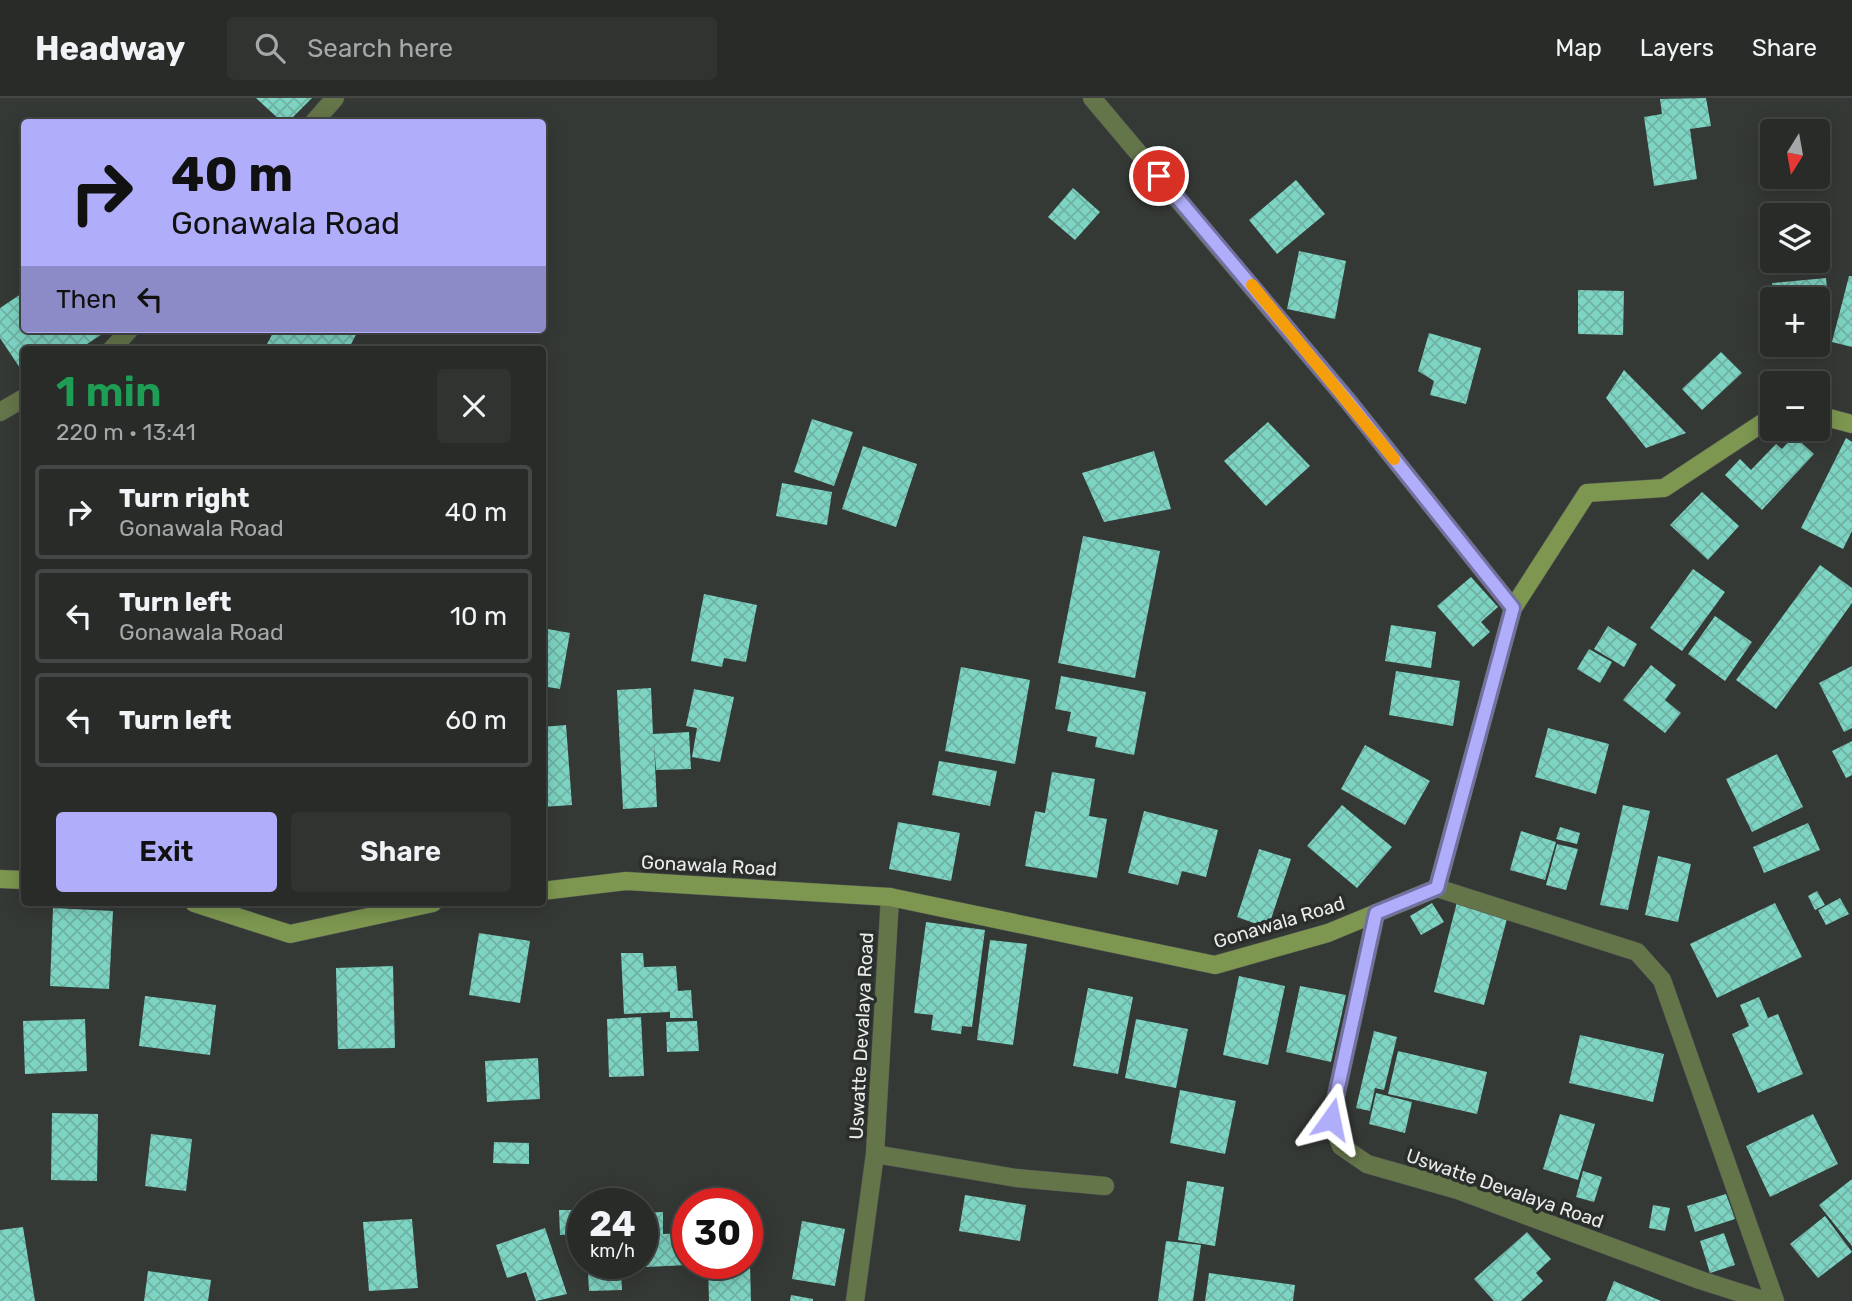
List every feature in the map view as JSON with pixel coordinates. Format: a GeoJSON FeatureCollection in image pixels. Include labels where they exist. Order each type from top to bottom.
{"type":"FeatureCollection","features":[{"type":"Feature","properties":{"kind":"street"},"geometry":{"type":"LineString","coordinates":[[317,119],[335,98]]}},
{"type":"Feature","properties":{"kind":"street"},"geometry":{"type":"LineString","coordinates":[[1092,98],[1348,401],[1513,608]]}},
{"type":"Feature","properties":{"kind":"street"},"geometry":{"type":"LineString","coordinates":[[115,346],[126,333]]}},
{"type":"Feature","properties":{"kind":"street"},"geometry":{"type":"LineString","coordinates":[[0,412],[21,400]]}},
{"type":"Feature","properties":{"kind":"street"},"geometry":{"type":"LineString","coordinates":[[1830,418],[1852,424]]}},
{"type":"Feature","properties":{"kind":"street"},"geometry":{"type":"LineString","coordinates":[[1760,425],[1664,488],[1587,493],[1513,608],[1437,888],[1637,952],[1662,980],[1775,1301]]}},
{"type":"Feature","properties":{"kind":"street"},"geometry":{"type":"LineString","coordinates":[[0,878],[21,880]]}},
{"type":"Feature","properties":{"kind":"street","name":"Gonawala Road"},"geometry":{"type":"LineString","coordinates":[[546,891],[626,881],[890,897],[1215,965],[1328,933],[1437,888]]}},
{"type":"Feature","properties":{"kind":"street","name":"Uswatte Devalaya Road"},"geometry":{"type":"LineString","coordinates":[[890,897],[875,1154],[1016,1178],[1105,1186]]}},
{"type":"Feature","properties":{"kind":"street"},"geometry":{"type":"LineString","coordinates":[[203,906],[290,934],[419,906]]}},
{"type":"Feature","properties":{"kind":"street","name":"Uswatte Devalaya Road"},"geometry":{"type":"LineString","coordinates":[[1376,913],[1331,1119],[1341,1146],[1367,1164],[1458,1190],[1700,1280],[1766,1301]]}},
{"type":"Feature","properties":{"kind":"street"},"geometry":{"type":"LineString","coordinates":[[855,1301],[875,1154]]}},
{"type":"Feature","properties":{"kind":"building"},"geometry":{"type":"Polygon","coordinates":[[[256,98],[312,98],[291,119],[279,119],[256,98]]]}},
{"type":"Feature","properties":{"kind":"building"},"geometry":{"type":"Polygon","coordinates":[[[1706,98],[1711,126],[1690,129],[1697,179],[1654,186],[1644,117],[1662,114],[1660,99],[1706,98]]]}},
{"type":"Feature","properties":{"kind":"building"},"geometry":{"type":"Polygon","coordinates":[[[1296,180],[1325,214],[1277,254],[1249,220],[1296,180]]]}},
{"type":"Feature","properties":{"kind":"building"},"geometry":{"type":"Polygon","coordinates":[[[1073,188],[1100,212],[1075,240],[1048,217],[1073,188]]]}},
{"type":"Feature","properties":{"kind":"building"},"geometry":{"type":"Polygon","coordinates":[[[1299,251],[1346,261],[1335,319],[1287,309],[1299,251]]]}},
{"type":"Feature","properties":{"kind":"building"},"geometry":{"type":"Polygon","coordinates":[[[1849,276],[1852,276],[1852,347],[1832,342],[1849,276]]]}},
{"type":"Feature","properties":{"kind":"building"},"geometry":{"type":"Polygon","coordinates":[[[1826,278],[1827,287],[1772,287],[1772,283],[1826,278]]]}},
{"type":"Feature","properties":{"kind":"building"},"geometry":{"type":"Polygon","coordinates":[[[1578,290],[1624,291],[1623,335],[1578,334],[1578,290]]]}},
{"type":"Feature","properties":{"kind":"building"},"geometry":{"type":"Polygon","coordinates":[[[21,294],[21,333],[104,333],[84,346],[21,346],[21,370],[0,338],[0,308],[21,294]]]}},
{"type":"Feature","properties":{"kind":"building"},"geometry":{"type":"Polygon","coordinates":[[[273,333],[357,333],[350,346],[267,344],[273,333]]]}},
{"type":"Feature","properties":{"kind":"building"},"geometry":{"type":"Polygon","coordinates":[[[1429,333],[1481,348],[1466,404],[1430,395],[1434,381],[1418,371],[1429,333]]]}},
{"type":"Feature","properties":{"kind":"building"},"geometry":{"type":"Polygon","coordinates":[[[1721,352],[1742,373],[1702,410],[1682,389],[1721,352]]]}},
{"type":"Feature","properties":{"kind":"building"},"geometry":{"type":"Polygon","coordinates":[[[1624,370],[1686,433],[1646,448],[1606,398],[1624,370]]]}},
{"type":"Feature","properties":{"kind":"building"},"geometry":{"type":"Polygon","coordinates":[[[812,419],[853,432],[834,486],[794,472],[812,419]]]}},
{"type":"Feature","properties":{"kind":"building"},"geometry":{"type":"Polygon","coordinates":[[[1268,422],[1310,466],[1266,506],[1224,461],[1268,422]]]}},
{"type":"Feature","properties":{"kind":"building"},"geometry":{"type":"Polygon","coordinates":[[[1846,438],[1852,442],[1852,531],[1843,549],[1801,528],[1846,438]]]}},
{"type":"Feature","properties":{"kind":"building"},"geometry":{"type":"Polygon","coordinates":[[[1789,441],[1800,441],[1814,454],[1762,510],[1725,475],[1740,459],[1751,470],[1776,444],[1782,449],[1789,441]]]}},
{"type":"Feature","properties":{"kind":"building"},"geometry":{"type":"Polygon","coordinates":[[[863,446],[917,464],[896,527],[842,509],[863,446]]]}},
{"type":"Feature","properties":{"kind":"building"},"geometry":{"type":"Polygon","coordinates":[[[1154,451],[1171,509],[1104,522],[1082,473],[1154,451]]]}},
{"type":"Feature","properties":{"kind":"building"},"geometry":{"type":"Polygon","coordinates":[[[782,483],[832,492],[827,525],[776,516],[782,483]]]}},
{"type":"Feature","properties":{"kind":"building"},"geometry":{"type":"Polygon","coordinates":[[[1702,492],[1739,526],[1708,560],[1670,525],[1702,492]]]}},
{"type":"Feature","properties":{"kind":"building"},"geometry":{"type":"Polygon","coordinates":[[[1083,536],[1160,551],[1135,678],[1058,663],[1083,536]]]}},
{"type":"Feature","properties":{"kind":"building"},"geometry":{"type":"Polygon","coordinates":[[[1820,565],[1852,588],[1852,603],[1776,709],[1736,680],[1820,565]]]}},
{"type":"Feature","properties":{"kind":"building"},"geometry":{"type":"Polygon","coordinates":[[[1693,569],[1725,592],[1682,651],[1650,628],[1693,569]]]}},
{"type":"Feature","properties":{"kind":"building"},"geometry":{"type":"Polygon","coordinates":[[[1471,577],[1498,607],[1481,622],[1490,632],[1473,647],[1437,606],[1471,577]]]}},
{"type":"Feature","properties":{"kind":"building"},"geometry":{"type":"Polygon","coordinates":[[[704,594],[757,605],[746,662],[724,658],[722,667],[691,661],[704,594]]]}},
{"type":"Feature","properties":{"kind":"building"},"geometry":{"type":"Polygon","coordinates":[[[1715,616],[1752,642],[1725,681],[1688,654],[1715,616]]]}},
{"type":"Feature","properties":{"kind":"building"},"geometry":{"type":"Polygon","coordinates":[[[1391,625],[1436,632],[1431,668],[1385,661],[1391,625]]]}},
{"type":"Feature","properties":{"kind":"building"},"geometry":{"type":"Polygon","coordinates":[[[1608,626],[1637,644],[1624,667],[1594,649],[1608,626]]]}},
{"type":"Feature","properties":{"kind":"building"},"geometry":{"type":"Polygon","coordinates":[[[546,629],[570,633],[560,689],[546,687],[546,629]]]}},
{"type":"Feature","properties":{"kind":"building"},"geometry":{"type":"Polygon","coordinates":[[[1589,649],[1612,662],[1600,683],[1577,669],[1589,649]]]}},
{"type":"Feature","properties":{"kind":"building"},"geometry":{"type":"Polygon","coordinates":[[[1651,665],[1676,685],[1665,700],[1681,713],[1665,733],[1623,700],[1651,665]]]}},
{"type":"Feature","properties":{"kind":"building"},"geometry":{"type":"Polygon","coordinates":[[[1852,666],[1852,728],[1844,732],[1819,683],[1852,666]]]}},
{"type":"Feature","properties":{"kind":"building"},"geometry":{"type":"Polygon","coordinates":[[[961,667],[1030,680],[1015,764],[945,751],[961,667]]]}},
{"type":"Feature","properties":{"kind":"building"},"geometry":{"type":"Polygon","coordinates":[[[1396,671],[1460,681],[1453,726],[1389,715],[1396,671]]]}},
{"type":"Feature","properties":{"kind":"building"},"geometry":{"type":"Polygon","coordinates":[[[1061,676],[1146,692],[1134,755],[1095,747],[1097,737],[1067,731],[1071,712],[1055,709],[1061,676]]]}},
{"type":"Feature","properties":{"kind":"building"},"geometry":{"type":"Polygon","coordinates":[[[651,688],[653,734],[689,732],[691,769],[656,770],[654,743],[657,807],[623,809],[617,690],[651,688]]]}},
{"type":"Feature","properties":{"kind":"building"},"geometry":{"type":"Polygon","coordinates":[[[694,689],[734,697],[720,762],[692,757],[697,728],[686,726],[694,689]]]}},
{"type":"Feature","properties":{"kind":"building"},"geometry":{"type":"Polygon","coordinates":[[[566,725],[572,805],[546,807],[546,727],[566,725]]]}},
{"type":"Feature","properties":{"kind":"building"},"geometry":{"type":"Polygon","coordinates":[[[1548,728],[1609,744],[1596,794],[1535,777],[1548,728]]]}},
{"type":"Feature","properties":{"kind":"building"},"geometry":{"type":"Polygon","coordinates":[[[1852,741],[1852,775],[1846,778],[1832,751],[1852,741]]]}},
{"type":"Feature","properties":{"kind":"building"},"geometry":{"type":"Polygon","coordinates":[[[1365,745],[1430,781],[1405,825],[1341,789],[1365,745]]]}},
{"type":"Feature","properties":{"kind":"building"},"geometry":{"type":"Polygon","coordinates":[[[1777,754],[1803,807],[1752,832],[1726,779],[1777,754]]]}},
{"type":"Feature","properties":{"kind":"building"},"geometry":{"type":"Polygon","coordinates":[[[939,761],[997,771],[990,806],[932,795],[939,761]]]}},
{"type":"Feature","properties":{"kind":"building"},"geometry":{"type":"Polygon","coordinates":[[[1052,772],[1095,779],[1089,816],[1107,819],[1097,878],[1025,866],[1035,811],[1045,813],[1052,772]]]}},
{"type":"Feature","properties":{"kind":"building"},"geometry":{"type":"Polygon","coordinates":[[[1342,805],[1392,847],[1357,888],[1307,846],[1342,805]]]}},
{"type":"Feature","properties":{"kind":"building"},"geometry":{"type":"Polygon","coordinates":[[[1623,805],[1650,811],[1628,910],[1600,905],[1623,805]]]}},
{"type":"Feature","properties":{"kind":"building"},"geometry":{"type":"Polygon","coordinates":[[[1144,811],[1218,830],[1206,877],[1182,871],[1178,885],[1128,873],[1144,811]]]}},
{"type":"Feature","properties":{"kind":"building"},"geometry":{"type":"Polygon","coordinates":[[[898,822],[960,833],[951,881],[889,869],[898,822]]]}},
{"type":"Feature","properties":{"kind":"building"},"geometry":{"type":"Polygon","coordinates":[[[1808,823],[1820,850],[1764,873],[1753,847],[1808,823]]]}},
{"type":"Feature","properties":{"kind":"building"},"geometry":{"type":"Polygon","coordinates":[[[1560,827],[1580,833],[1577,844],[1556,839],[1560,827]]]}},
{"type":"Feature","properties":{"kind":"building"},"geometry":{"type":"Polygon","coordinates":[[[1521,831],[1556,842],[1545,880],[1510,870],[1521,831]]]}},
{"type":"Feature","properties":{"kind":"building"},"geometry":{"type":"Polygon","coordinates":[[[1557,844],[1578,849],[1566,890],[1546,885],[1557,844]]]}},
{"type":"Feature","properties":{"kind":"building"},"geometry":{"type":"Polygon","coordinates":[[[1259,849],[1291,859],[1268,928],[1237,917],[1259,849]]]}},
{"type":"Feature","properties":{"kind":"building"},"geometry":{"type":"Polygon","coordinates":[[[1658,856],[1691,864],[1678,922],[1645,915],[1658,856]]]}},
{"type":"Feature","properties":{"kind":"building"},"geometry":{"type":"Polygon","coordinates":[[[1817,891],[1825,905],[1815,910],[1808,896],[1817,891]]]}},
{"type":"Feature","properties":{"kind":"building"},"geometry":{"type":"Polygon","coordinates":[[[1840,898],[1849,914],[1826,925],[1818,910],[1840,898]]]}},
{"type":"Feature","properties":{"kind":"building"},"geometry":{"type":"Polygon","coordinates":[[[1457,902],[1508,915],[1484,1005],[1434,992],[1457,902]]]}},
{"type":"Feature","properties":{"kind":"building"},"geometry":{"type":"Polygon","coordinates":[[[1432,903],[1444,922],[1421,935],[1410,916],[1432,903]]]}},
{"type":"Feature","properties":{"kind":"building"},"geometry":{"type":"Polygon","coordinates":[[[1775,903],[1802,957],[1717,998],[1690,944],[1775,903]]]}},
{"type":"Feature","properties":{"kind":"building"},"geometry":{"type":"Polygon","coordinates":[[[53,908],[113,911],[109,989],[50,986],[53,908]]]}},
{"type":"Feature","properties":{"kind":"building"},"geometry":{"type":"Polygon","coordinates":[[[926,922],[985,930],[972,1027],[962,1026],[961,1034],[931,1030],[933,1015],[914,1013],[926,922]]]}},
{"type":"Feature","properties":{"kind":"building"},"geometry":{"type":"Polygon","coordinates":[[[479,933],[530,941],[520,1003],[469,995],[479,933]]]}},
{"type":"Feature","properties":{"kind":"building"},"geometry":{"type":"Polygon","coordinates":[[[990,940],[1027,944],[1013,1045],[977,1040],[990,940]]]}},
{"type":"Feature","properties":{"kind":"building"},"geometry":{"type":"Polygon","coordinates":[[[621,953],[643,953],[644,967],[676,966],[678,991],[691,990],[693,1018],[670,1018],[670,1012],[624,1014],[621,953]]]}},
{"type":"Feature","properties":{"kind":"building"},"geometry":{"type":"Polygon","coordinates":[[[393,966],[395,1048],[338,1049],[336,968],[393,966]]]}},
{"type":"Feature","properties":{"kind":"building"},"geometry":{"type":"Polygon","coordinates":[[[1239,976],[1285,986],[1268,1065],[1223,1055],[1239,976]]]}},
{"type":"Feature","properties":{"kind":"building"},"geometry":{"type":"Polygon","coordinates":[[[1300,986],[1346,995],[1331,1062],[1286,1052],[1300,986]]]}},
{"type":"Feature","properties":{"kind":"building"},"geometry":{"type":"Polygon","coordinates":[[[1088,988],[1133,997],[1118,1074],[1073,1066],[1088,988]]]}},
{"type":"Feature","properties":{"kind":"building"},"geometry":{"type":"Polygon","coordinates":[[[145,996],[216,1005],[210,1055],[139,1046],[145,996]]]}},
{"type":"Feature","properties":{"kind":"building"},"geometry":{"type":"Polygon","coordinates":[[[1759,997],[1768,1018],[1778,1014],[1803,1074],[1758,1093],[1732,1034],[1749,1026],[1740,1005],[1759,997]]]}},
{"type":"Feature","properties":{"kind":"building"},"geometry":{"type":"Polygon","coordinates":[[[641,1017],[644,1076],[609,1077],[607,1019],[641,1017]]]}},
{"type":"Feature","properties":{"kind":"building"},"geometry":{"type":"Polygon","coordinates":[[[85,1019],[87,1071],[25,1074],[23,1021],[85,1019]]]}},
{"type":"Feature","properties":{"kind":"building"},"geometry":{"type":"Polygon","coordinates":[[[1136,1019],[1188,1029],[1176,1088],[1125,1078],[1136,1019]]]}},
{"type":"Feature","properties":{"kind":"building"},"geometry":{"type":"Polygon","coordinates":[[[697,1021],[699,1051],[667,1052],[666,1022],[697,1021]]]}},
{"type":"Feature","properties":{"kind":"building"},"geometry":{"type":"Polygon","coordinates":[[[1374,1031],[1397,1037],[1384,1090],[1375,1088],[1370,1111],[1356,1108],[1374,1031]]]}},
{"type":"Feature","properties":{"kind":"building"},"geometry":{"type":"Polygon","coordinates":[[[1580,1035],[1664,1054],[1653,1102],[1569,1083],[1580,1035]]]}},
{"type":"Feature","properties":{"kind":"building"},"geometry":{"type":"Polygon","coordinates":[[[1398,1051],[1487,1072],[1477,1114],[1388,1094],[1398,1051]]]}},
{"type":"Feature","properties":{"kind":"building"},"geometry":{"type":"Polygon","coordinates":[[[538,1058],[540,1099],[487,1102],[485,1061],[538,1058]]]}},
{"type":"Feature","properties":{"kind":"building"},"geometry":{"type":"Polygon","coordinates":[[[1180,1090],[1236,1101],[1225,1154],[1170,1143],[1180,1090]]]}},
{"type":"Feature","properties":{"kind":"building"},"geometry":{"type":"Polygon","coordinates":[[[1376,1093],[1412,1102],[1405,1133],[1369,1124],[1376,1093]]]}},
{"type":"Feature","properties":{"kind":"building"},"geometry":{"type":"Polygon","coordinates":[[[52,1113],[98,1114],[97,1181],[51,1180],[52,1113]]]}},
{"type":"Feature","properties":{"kind":"building"},"geometry":{"type":"Polygon","coordinates":[[[1560,1114],[1595,1124],[1578,1180],[1543,1169],[1560,1114]]]}},
{"type":"Feature","properties":{"kind":"building"},"geometry":{"type":"Polygon","coordinates":[[[1813,1114],[1838,1164],[1770,1197],[1746,1146],[1813,1114]]]}},
{"type":"Feature","properties":{"kind":"building"},"geometry":{"type":"Polygon","coordinates":[[[151,1134],[192,1139],[186,1191],[145,1186],[151,1134]]]}},
{"type":"Feature","properties":{"kind":"building"},"geometry":{"type":"Polygon","coordinates":[[[494,1142],[529,1143],[529,1164],[493,1163],[494,1142]]]}},
{"type":"Feature","properties":{"kind":"building"},"geometry":{"type":"Polygon","coordinates":[[[1583,1171],[1602,1177],[1594,1202],[1576,1197],[1583,1171]]]}},
{"type":"Feature","properties":{"kind":"building"},"geometry":{"type":"Polygon","coordinates":[[[1852,1179],[1852,1246],[1819,1205],[1852,1179]]]}},
{"type":"Feature","properties":{"kind":"building"},"geometry":{"type":"Polygon","coordinates":[[[1187,1181],[1224,1187],[1215,1246],[1178,1240],[1187,1181]]]}},
{"type":"Feature","properties":{"kind":"building"},"geometry":{"type":"Polygon","coordinates":[[[1726,1194],[1735,1219],[1695,1232],[1687,1206],[1726,1194]]]}},
{"type":"Feature","properties":{"kind":"building"},"geometry":{"type":"Polygon","coordinates":[[[965,1195],[1026,1205],[1020,1241],[959,1231],[965,1195]]]}},
{"type":"Feature","properties":{"kind":"building"},"geometry":{"type":"Polygon","coordinates":[[[1653,1205],[1670,1208],[1665,1231],[1649,1228],[1653,1205]]]}},
{"type":"Feature","properties":{"kind":"building"},"geometry":{"type":"Polygon","coordinates":[[[559,1210],[567,1210],[567,1235],[560,1235],[559,1210]]]}},
{"type":"Feature","properties":{"kind":"building"},"geometry":{"type":"Polygon","coordinates":[[[658,1212],[663,1212],[663,1234],[672,1234],[672,1266],[658,1266],[658,1212]]]}},
{"type":"Feature","properties":{"kind":"building"},"geometry":{"type":"Polygon","coordinates":[[[1825,1216],[1852,1252],[1818,1278],[1790,1244],[1825,1216]]]}},
{"type":"Feature","properties":{"kind":"building"},"geometry":{"type":"Polygon","coordinates":[[[412,1219],[418,1288],[369,1291],[363,1222],[412,1219]]]}},
{"type":"Feature","properties":{"kind":"building"},"geometry":{"type":"Polygon","coordinates":[[[802,1221],[845,1229],[835,1286],[792,1279],[802,1221]]]}},
{"type":"Feature","properties":{"kind":"building"},"geometry":{"type":"Polygon","coordinates":[[[23,1227],[35,1301],[0,1301],[0,1230],[23,1227]]]}},
{"type":"Feature","properties":{"kind":"building"},"geometry":{"type":"Polygon","coordinates":[[[545,1228],[567,1294],[536,1301],[526,1272],[507,1278],[496,1245],[545,1228]]]}},
{"type":"Feature","properties":{"kind":"building"},"geometry":{"type":"Polygon","coordinates":[[[1527,1232],[1551,1259],[1536,1273],[1543,1281],[1521,1301],[1494,1301],[1474,1279],[1527,1232]]]}},
{"type":"Feature","properties":{"kind":"building"},"geometry":{"type":"Polygon","coordinates":[[[1724,1233],[1735,1265],[1710,1273],[1700,1241],[1724,1233]]]}},
{"type":"Feature","properties":{"kind":"building"},"geometry":{"type":"Polygon","coordinates":[[[1166,1241],[1201,1245],[1193,1301],[1158,1301],[1166,1241]]]}},
{"type":"Feature","properties":{"kind":"building"},"geometry":{"type":"Polygon","coordinates":[[[148,1271],[211,1280],[208,1301],[144,1301],[148,1271]]]}},
{"type":"Feature","properties":{"kind":"building"},"geometry":{"type":"Polygon","coordinates":[[[1209,1273],[1295,1285],[1293,1301],[1205,1301],[1209,1273]]]}},
{"type":"Feature","properties":{"kind":"building"},"geometry":{"type":"Polygon","coordinates":[[[588,1279],[621,1279],[622,1290],[589,1291],[588,1279]]]}},
{"type":"Feature","properties":{"kind":"building"},"geometry":{"type":"Polygon","coordinates":[[[708,1279],[750,1279],[751,1301],[709,1301],[708,1279]]]}},
{"type":"Feature","properties":{"kind":"building"},"geometry":{"type":"Polygon","coordinates":[[[1614,1281],[1661,1301],[1606,1301],[1614,1281]]]}},
{"type":"Feature","properties":{"kind":"building"},"geometry":{"type":"Polygon","coordinates":[[[791,1295],[813,1299],[813,1301],[790,1301],[791,1295]]]}},
{"type":"Feature","properties":{"kind":"slow traffic"},"geometry":{"type":"LineString","coordinates":[[1252,285],[1394,459]]}},
{"type":"Feature","properties":{"kind":"route"},"geometry":{"type":"LineString","coordinates":[[1159,176],[1348,401],[1513,608],[1437,888],[1376,913],[1331,1119]]}}]}
